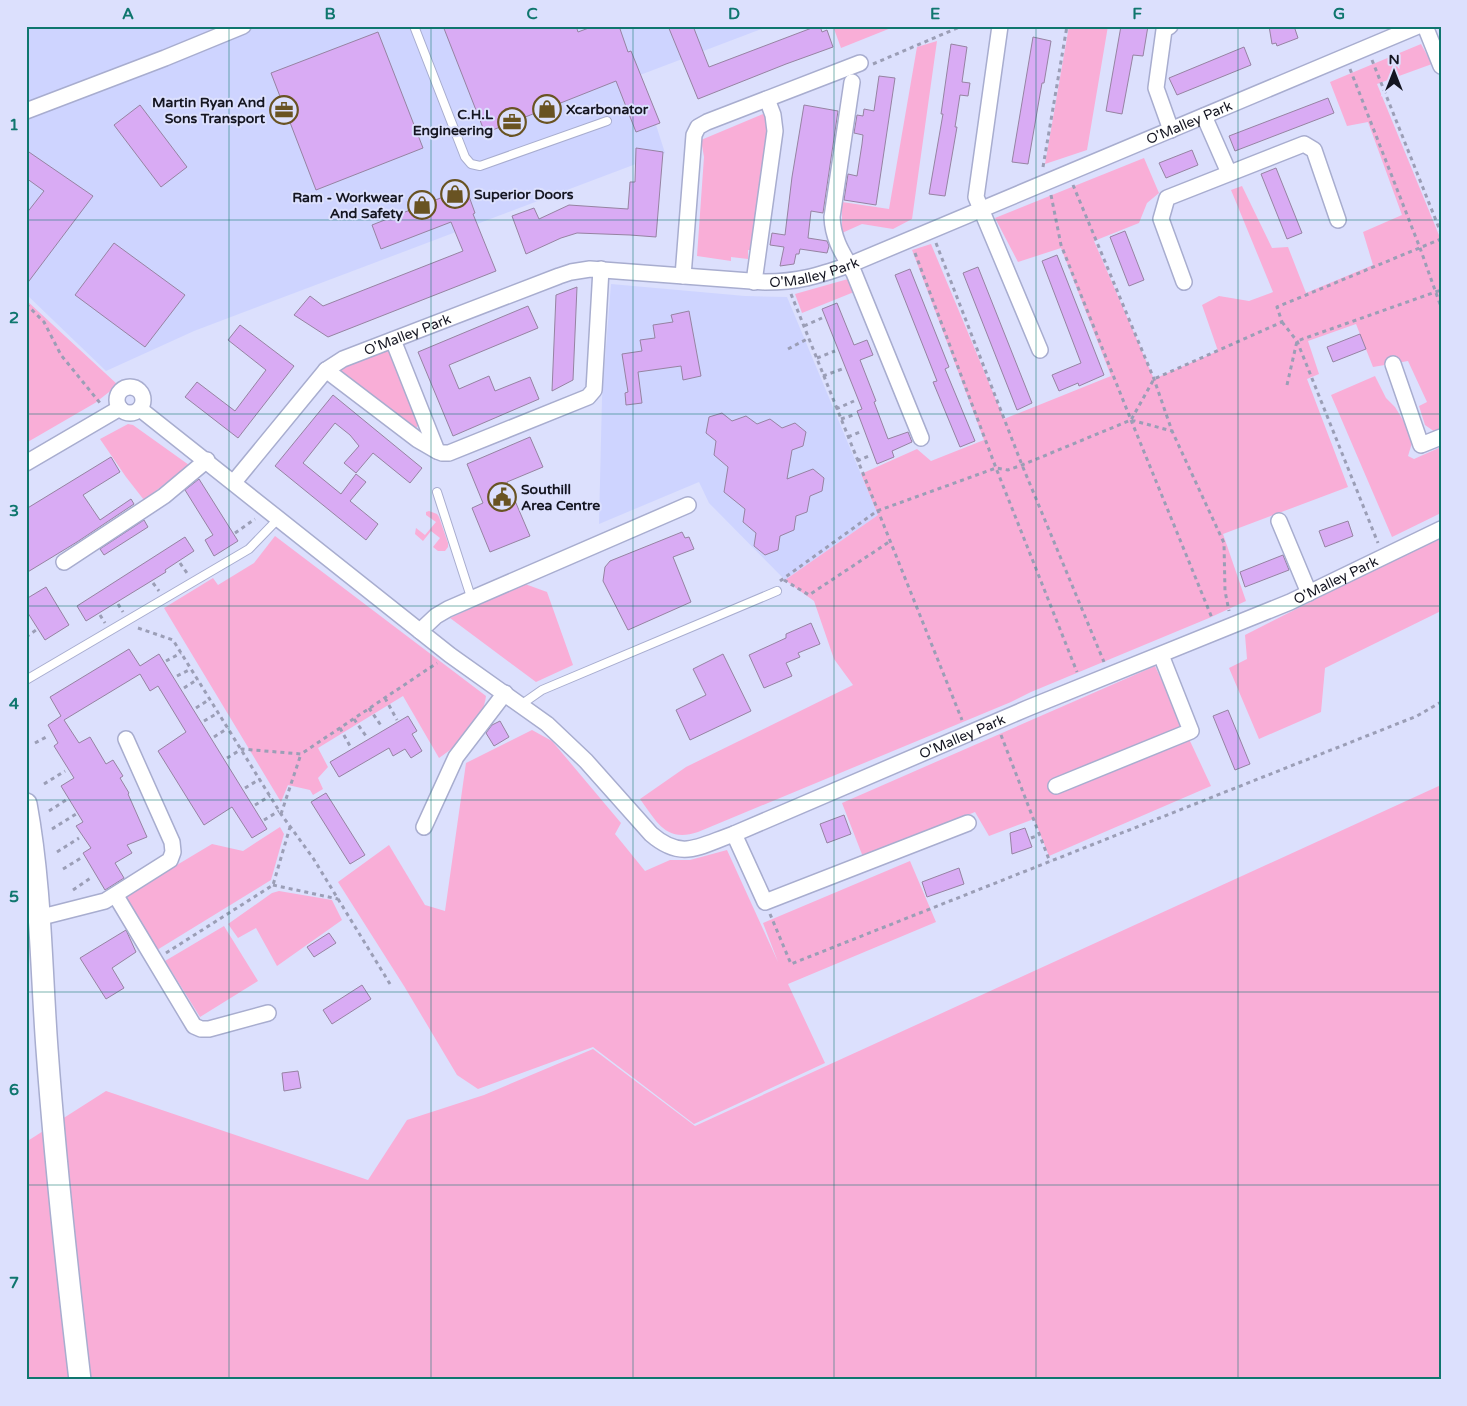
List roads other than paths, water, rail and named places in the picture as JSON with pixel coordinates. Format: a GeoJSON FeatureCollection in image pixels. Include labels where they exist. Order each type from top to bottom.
{"type":"FeatureCollection","features":[{"type":"Feature","properties":{"kind":"main road"},"geometry":{"type":"LineString","coordinates":[[26,804],[35,867],[33,920],[80,1380]]}},
{"type":"Feature","properties":{"kind":"street"},"geometry":{"type":"LineString","coordinates":[[26,111],[166,58],[243,26]]}},
{"type":"Feature","properties":{"kind":"street"},"geometry":{"type":"LineString","coordinates":[[1000,26],[976,197],[1040,350]]}},
{"type":"Feature","properties":{"kind":"street"},"geometry":{"type":"LineString","coordinates":[[1170,26],[1164,30],[1156,88],[1172,130]]}},
{"type":"Feature","properties":{"kind":"street","name":"O'Malley Park"},"geometry":{"type":"LineString","coordinates":[[234,482],[326,370],[344,359],[393,340],[571,272],[590,269],[754,282],[786,282],[809,278],[849,265],[910,240],[1418,26]]}},
{"type":"Feature","properties":{"kind":"street"},"geometry":{"type":"LineString","coordinates":[[1425,26],[1441,66]]}},
{"type":"Feature","properties":{"kind":"street"},"geometry":{"type":"LineString","coordinates":[[683,276],[694,135],[698,127],[707,122],[865,64]]}},
{"type":"Feature","properties":{"kind":"street"},"geometry":{"type":"LineString","coordinates":[[852,82],[832,226],[841,254],[855,275],[921,438]]}},
{"type":"Feature","properties":{"kind":"street"},"geometry":{"type":"LineString","coordinates":[[754,282],[775,131],[773,115],[767,100]]}},
{"type":"Feature","properties":{"kind":"street"},"geometry":{"type":"LineString","coordinates":[[1204,116],[1229,174]]}},
{"type":"Feature","properties":{"kind":"street"},"geometry":{"type":"LineString","coordinates":[[1184,282],[1161,219],[1167,198],[1304,144],[1314,150],[1338,220]]}},
{"type":"Feature","properties":{"kind":"street"},"geometry":{"type":"LineString","coordinates":[[326,370],[418,440],[442,453],[449,453],[592,394],[594,390],[601,270]]}},
{"type":"Feature","properties":{"kind":"street"},"geometry":{"type":"LineString","coordinates":[[393,340],[436,450]]}},
{"type":"Feature","properties":{"kind":"street"},"geometry":{"type":"LineString","coordinates":[[1393,364],[1421,445],[1441,437]]}},
{"type":"Feature","properties":{"kind":"street"},"geometry":{"type":"LineString","coordinates":[[132,387],[143,395],[144,402],[140,409],[126,413],[120,408],[118,395],[123,388],[132,387]]}},
{"type":"Feature","properties":{"kind":"street"},"geometry":{"type":"LineString","coordinates":[[26,463],[120,408]]}},
{"type":"Feature","properties":{"kind":"street","name":"O'Malley Park"},"geometry":{"type":"LineString","coordinates":[[140,409],[450,655],[522,704],[547,724],[586,761],[622,803],[660,842],[671,848],[682,850],[691,850],[734,834],[996,722],[1232,626],[1309,593],[1441,529]]}},
{"type":"Feature","properties":{"kind":"street"},"geometry":{"type":"LineString","coordinates":[[64,562],[164,496],[206,460]]}},
{"type":"Feature","properties":{"kind":"street"},"geometry":{"type":"LineString","coordinates":[[420,631],[442,613],[688,505]]}},
{"type":"Feature","properties":{"kind":"street"},"geometry":{"type":"LineString","coordinates":[[1279,521],[1309,593]]}},
{"type":"Feature","properties":{"kind":"street"},"geometry":{"type":"LineString","coordinates":[[1056,786],[1191,730],[1161,655]]}},
{"type":"Feature","properties":{"kind":"street"},"geometry":{"type":"LineString","coordinates":[[424,827],[456,757],[505,693]]}},
{"type":"Feature","properties":{"kind":"street"},"geometry":{"type":"LineString","coordinates":[[33,920],[105,901],[116,896],[170,860],[174,852],[172,842],[126,739]]}},
{"type":"Feature","properties":{"kind":"street"},"geometry":{"type":"LineString","coordinates":[[734,834],[765,902],[968,822]]}},
{"type":"Feature","properties":{"kind":"street"},"geometry":{"type":"LineString","coordinates":[[116,896],[194,1026],[201,1029],[209,1029],[268,1013]]}},
{"type":"Feature","properties":{"kind":"lane"},"geometry":{"type":"LineString","coordinates":[[414,26],[465,157],[471,164],[480,166],[607,121]]}},
{"type":"Feature","properties":{"kind":"lane"},"geometry":{"type":"LineString","coordinates":[[437,492],[472,600]]}},
{"type":"Feature","properties":{"kind":"lane"},"geometry":{"type":"LineString","coordinates":[[26,680],[249,549],[278,519]]}},
{"type":"Feature","properties":{"kind":"lane"},"geometry":{"type":"LineString","coordinates":[[522,704],[542,690],[777,591]]}},
{"type":"Feature","properties":{"kind":"place","name":"Xcarbonator"},"geometry":{"type":"Point","coordinates":[547,109]}},
{"type":"Feature","properties":{"kind":"place","name":"Martin Ryan And Sons Transport"},"geometry":{"type":"Point","coordinates":[284,110]}},
{"type":"Feature","properties":{"kind":"place","name":"C.H.L Engineering"},"geometry":{"type":"Point","coordinates":[512,122]}},
{"type":"Feature","properties":{"kind":"place","name":"Superior Doors"},"geometry":{"type":"Point","coordinates":[455,194]}},
{"type":"Feature","properties":{"kind":"place","name":"Ram - Workwear And Safety"},"geometry":{"type":"Point","coordinates":[422,205]}},
{"type":"Feature","properties":{"kind":"place","name":"Southill Area Centre"},"geometry":{"type":"Point","coordinates":[502,497]}}]}
